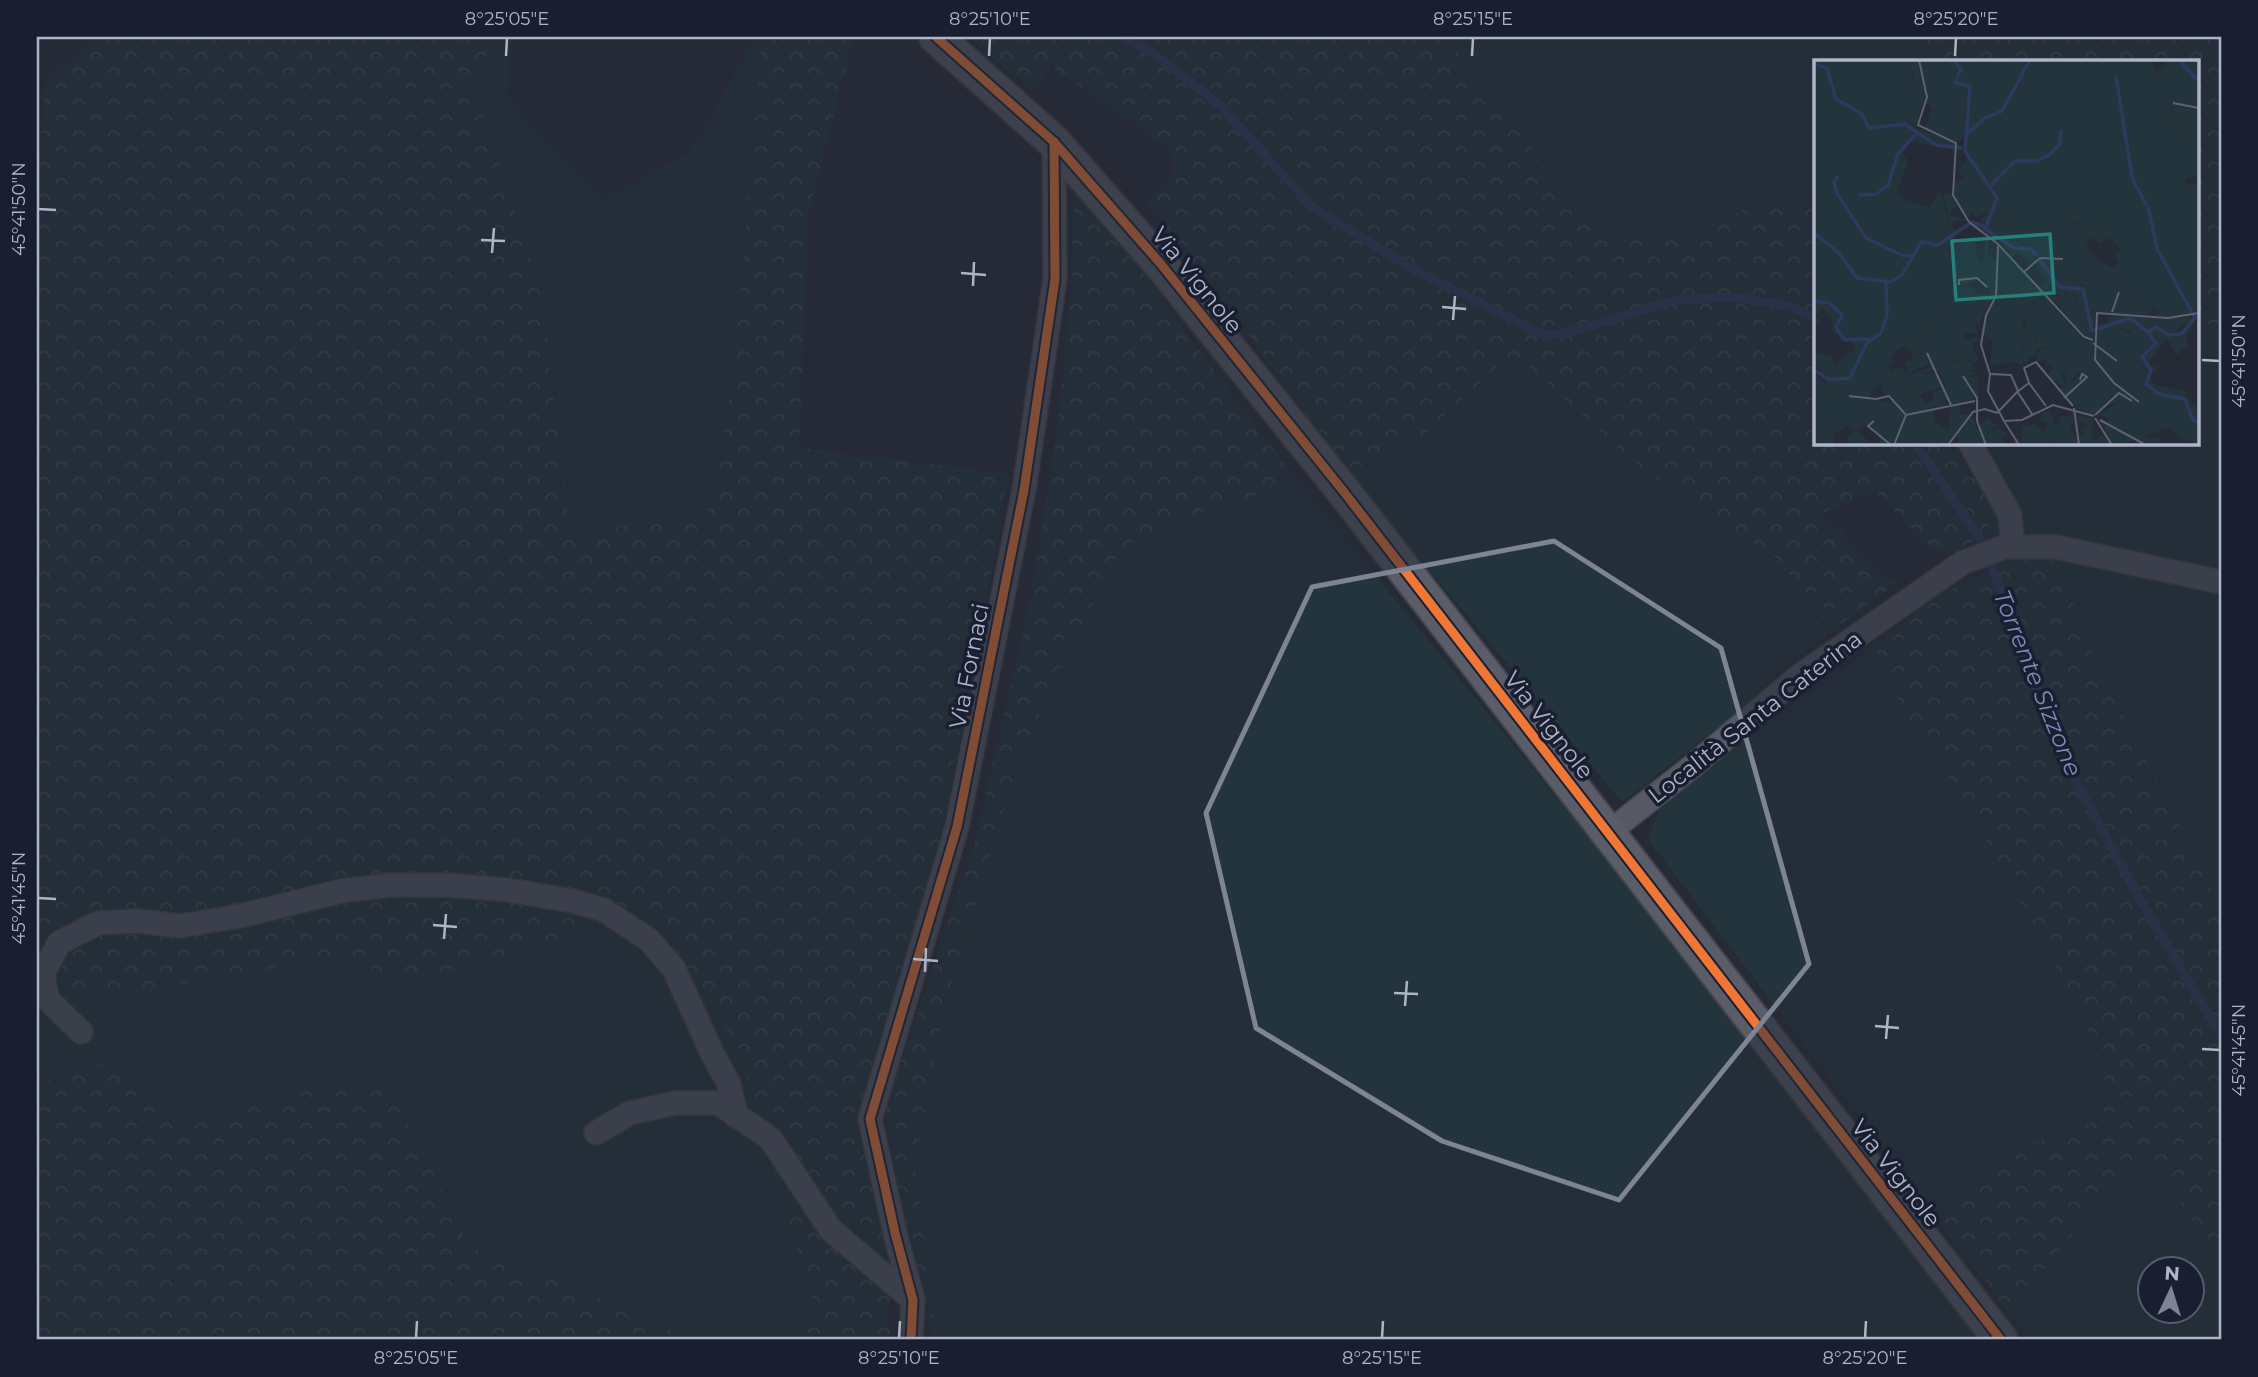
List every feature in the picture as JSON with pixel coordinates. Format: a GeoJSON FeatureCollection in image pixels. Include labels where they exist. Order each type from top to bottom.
{"type":"FeatureCollection","features":[{"type":"Feature","properties":{"kind":"street"},"geometry":{"type":"LineString","coordinates":[[936,37],[1054,142]]}},
{"type":"Feature","properties":{"kind":"street","name":"Via Vignole"},"geometry":{"type":"LineString","coordinates":[[1054,142],[1160,264],[1344,492],[2001,1340]]}},
{"type":"Feature","properties":{"kind":"street","name":"Via Fornaci"},"geometry":{"type":"LineString","coordinates":[[911,1340],[913,1300],[870,1119],[957,827],[1024,490],[1055,279],[1054,142]]}},
{"type":"Feature","properties":{"kind":"street"},"geometry":{"type":"LineString","coordinates":[[1971,444],[2010,515],[2009,547]]}},
{"type":"Feature","properties":{"kind":"street","name":"Località Santa Caterina"},"geometry":{"type":"LineString","coordinates":[[1608,833],[1798,677],[1962,563],[2009,547],[2056,547],[2221,582]]}},
{"type":"Feature","properties":{"kind":"street"},"geometry":{"type":"LineString","coordinates":[[81,1032],[47,999],[43,973],[59,943],[98,923],[138,921],[180,926],[240,916],[341,891],[391,885],[448,884],[508,890],[573,901],[604,910],[649,940],[674,969],[729,1084],[736,1116]]}},
{"type":"Feature","properties":{"kind":"street"},"geometry":{"type":"LineString","coordinates":[[596,1133],[630,1113],[675,1103],[718,1103],[770,1138],[831,1230],[913,1300]]}},
{"type":"Feature","properties":{"kind":"highlighted area"},"geometry":{"type":"Polygon","coordinates":[[[1554,541],[1721,648],[1809,964],[1619,1200],[1442,1141],[1256,1028],[1206,813],[1312,587],[1554,541]]]}},
{"type":"Feature","properties":{"kind":"green space"},"geometry":{"type":"Polygon","coordinates":[[[100,37],[494,37],[475,88],[542,298],[570,532],[707,517],[733,379],[762,37],[854,37],[808,215],[799,448],[1008,473],[982,631],[925,909],[859,1122],[889,1232],[890,1340],[760,1340],[819,1326],[740,1051],[652,913],[421,979],[319,959],[200,983],[101,992],[37,1013],[37,181],[46,79],[100,37]]]}},
{"type":"Feature","properties":{"kind":"green space"},"geometry":{"type":"Polygon","coordinates":[[[494,37],[512,37],[506,97],[555,152],[603,199],[690,153],[755,37],[762,37],[733,379],[707,518],[570,532],[554,386],[546,343],[475,88],[494,37]]]}},
{"type":"Feature","properties":{"kind":"green space"},"geometry":{"type":"Polygon","coordinates":[[[967,37],[1442,37],[1503,106],[1543,165],[1614,235],[1701,233],[1752,205],[1810,198],[1814,202],[1814,444],[1960,444],[1996,510],[1985,535],[1943,557],[1875,491],[1820,514],[1842,531],[1880,572],[1897,583],[1788,663],[1813,631],[1819,609],[1773,555],[1694,508],[1628,457],[1525,362],[1497,367],[1424,435],[1348,472],[1227,306],[1147,203],[1173,173],[1173,155],[1163,143],[1051,67],[1032,90],[967,37]]]}},
{"type":"Feature","properties":{"kind":"green space"},"geometry":{"type":"Polygon","coordinates":[[[1442,37],[1908,37],[1932,60],[1814,60],[1814,202],[1810,198],[1752,205],[1701,233],[1614,235],[1543,165],[1503,106],[1442,37]]]}},
{"type":"Feature","properties":{"kind":"green space"},"geometry":{"type":"Polygon","coordinates":[[[1908,37],[2221,37],[2221,336],[2198,314],[2198,60],[1932,60],[1908,37]]]}},
{"type":"Feature","properties":{"kind":"green space"},"geometry":{"type":"Polygon","coordinates":[[[1075,186],[1099,206],[1179,324],[1287,467],[1268,491],[1222,505],[1121,547],[1020,754],[942,1020],[915,1168],[936,1340],[933,1340],[904,1221],[884,1112],[974,846],[1028,612],[1057,433],[1071,285],[1075,186]]]}},
{"type":"Feature","properties":{"kind":"green space"},"geometry":{"type":"Polygon","coordinates":[[[2198,314],[2221,336],[2221,569],[2037,538],[1985,536],[1996,510],[1960,444],[2198,444],[2198,314]]]}},
{"type":"Feature","properties":{"kind":"green space"},"geometry":{"type":"Polygon","coordinates":[[[1525,362],[1628,457],[1694,508],[1773,555],[1819,609],[1813,631],[1752,701],[1622,802],[1348,472],[1424,435],[1497,367],[1525,362]]]}},
{"type":"Feature","properties":{"kind":"green space"},"geometry":{"type":"Polygon","coordinates":[[[1287,467],[1998,1340],[936,1340],[915,1168],[942,1020],[1020,754],[1121,547],[1222,505],[1268,491],[1287,467]]]}},
{"type":"Feature","properties":{"kind":"green space"},"geometry":{"type":"Polygon","coordinates":[[[2012,559],[2057,560],[2093,656],[2221,906],[2221,1260],[2163,1178],[2149,1143],[2008,1311],[1941,1224],[2008,1151],[2090,1124],[2105,1077],[2086,1026],[2048,951],[1954,785],[1906,716],[1875,646],[1928,601],[2012,559]]]}},
{"type":"Feature","properties":{"kind":"green space"},"geometry":{"type":"Polygon","coordinates":[[[2057,560],[2158,573],[2221,592],[2221,906],[2093,656],[2057,560]]]}},
{"type":"Feature","properties":{"kind":"green space"},"geometry":{"type":"Polygon","coordinates":[[[1875,646],[1906,716],[1954,785],[2048,951],[2086,1026],[2105,1077],[2090,1124],[2008,1151],[1941,1224],[1648,839],[1659,810],[1728,754],[1875,646]]]}},
{"type":"Feature","properties":{"kind":"green space"},"geometry":{"type":"Polygon","coordinates":[[[652,913],[740,1051],[819,1327],[760,1340],[695,1340],[572,1287],[469,1247],[394,1093],[335,1082],[191,1125],[105,1063],[41,1082],[37,1013],[101,992],[201,983],[319,959],[421,979],[652,913]]]}},
{"type":"Feature","properties":{"kind":"green space"},"geometry":{"type":"Polygon","coordinates":[[[37,1043],[41,1082],[105,1063],[191,1125],[335,1082],[394,1093],[469,1247],[572,1287],[695,1340],[37,1340],[37,1043]]]}},
{"type":"Feature","properties":{"kind":"green space"},"geometry":{"type":"Polygon","coordinates":[[[2149,1142],[2163,1178],[2221,1260],[2221,1340],[2032,1340],[2008,1311],[2149,1142]]]}},
{"type":"Feature","properties":{"kind":"waterway","name":"Torrente Sizzone"},"geometry":{"type":"LineString","coordinates":[[1123,37],[1150,51],[1221,106],[1311,206],[1411,268],[1545,336],[1571,332],[1675,300],[1733,297],[1789,306],[1814,317]]}},
{"type":"Feature","properties":{"kind":"waterway","name":"Torrente Sizzone"},"geometry":{"type":"LineString","coordinates":[[1916,444],[1983,543],[2062,755],[2134,889],[2221,1036]]}},
{"type":"Feature","properties":{"kind":"cycle path"},"geometry":{"type":"LineString","coordinates":[[936,37],[1054,142],[1160,263],[1344,492],[2001,1340]]}},
{"type":"Feature","properties":{"kind":"cycle path"},"geometry":{"type":"LineString","coordinates":[[911,1340],[913,1300],[870,1119],[957,827],[1024,490],[1055,279],[1054,142]]}}]}
